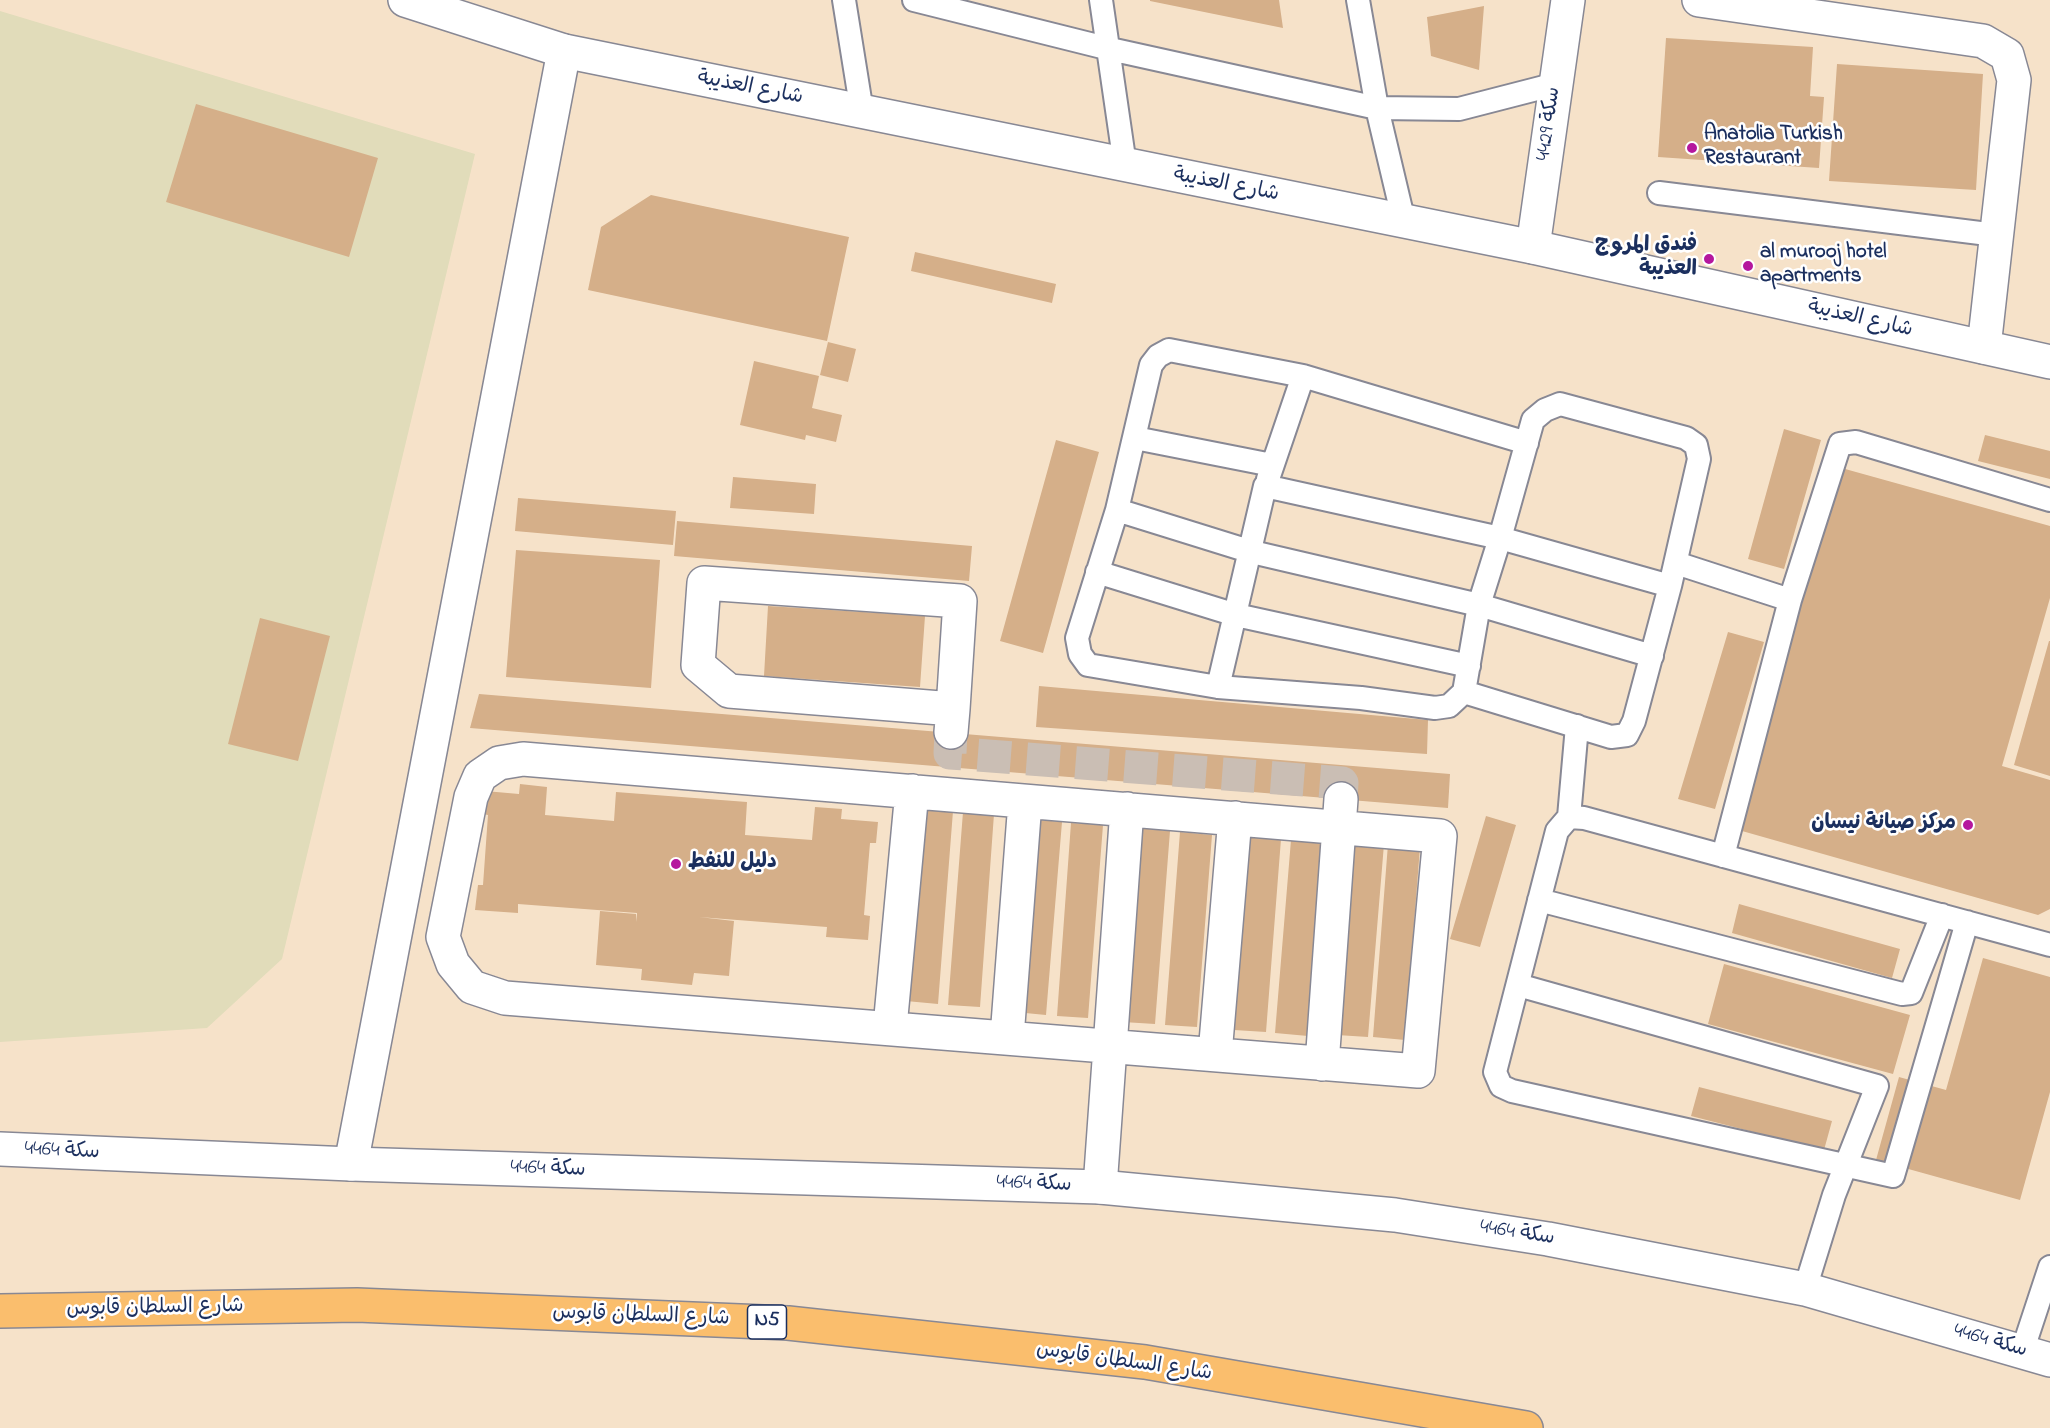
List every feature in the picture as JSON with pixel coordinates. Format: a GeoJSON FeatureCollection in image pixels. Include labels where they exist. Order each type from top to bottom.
{"type":"FeatureCollection","features":[{"type":"Feature","properties":{"kind":"highway","name":"شارع السلطان قابوس"},"geometry":{"type":"LineString","coordinates":[[0,1311],[357,1305],[788,1323],[1145,1362],[1526,1428]]}},
{"type":"Feature","properties":{"kind":"street","name":"سكة 4429"},"geometry":{"type":"LineString","coordinates":[[1533,247],[1568,0]]}},
{"type":"Feature","properties":{"kind":"street"},"geometry":{"type":"LineString","coordinates":[[1699,0],[1983,41],[2007,55],[2014,80],[1984,347]]}},
{"type":"Feature","properties":{"kind":"street","name":"شارع العذيبة"},"geometry":{"type":"LineString","coordinates":[[415,1],[564,51],[1533,247],[2050,362]]}},
{"type":"Feature","properties":{"kind":"street"},"geometry":{"type":"LineString","coordinates":[[351,1164],[564,51]]}},
{"type":"Feature","properties":{"kind":"street"},"geometry":{"type":"LineString","coordinates":[[704,583],[960,601],[952,721],[729,691],[698,665],[704,583]]}},
{"type":"Feature","properties":{"kind":"street"},"geometry":{"type":"LineString","coordinates":[[524,759],[1025,802],[1235,818],[1340,814],[1440,836],[1418,1071],[505,998],[472,987],[453,964],[443,937],[471,797],[480,776],[499,763],[524,759]]}},
{"type":"Feature","properties":{"kind":"street"},"geometry":{"type":"LineString","coordinates":[[890,1027],[912,791]]}},
{"type":"Feature","properties":{"kind":"street"},"geometry":{"type":"LineString","coordinates":[[1007,1037],[1025,802]]}},
{"type":"Feature","properties":{"kind":"street"},"geometry":{"type":"LineString","coordinates":[[1100,1187],[1127,810]]}},
{"type":"Feature","properties":{"kind":"street"},"geometry":{"type":"LineString","coordinates":[[1322,1064],[1340,814]]}},
{"type":"Feature","properties":{"kind":"street"},"geometry":{"type":"LineString","coordinates":[[1215,1054],[1235,818]]}},
{"type":"Feature","properties":{"kind":"street","name":"سكة 4464"},"geometry":{"type":"LineString","coordinates":[[0,1149],[351,1164],[1100,1187],[1395,1215],[1548,1239],[1805,1289],[2036,1355]]}},
{"type":"Feature","properties":{"kind":"lane"},"geometry":{"type":"LineString","coordinates":[[844,0],[862,112]]}},
{"type":"Feature","properties":{"kind":"lane"},"geometry":{"type":"LineString","coordinates":[[914,0],[1110,49],[1377,108],[1459,109],[1556,84]]}},
{"type":"Feature","properties":{"kind":"lane"},"geometry":{"type":"LineString","coordinates":[[1101,0],[1110,49],[1125,165]]}},
{"type":"Feature","properties":{"kind":"lane"},"geometry":{"type":"LineString","coordinates":[[1358,0],[1377,108],[1404,222]]}},
{"type":"Feature","properties":{"kind":"lane"},"geometry":{"type":"LineString","coordinates":[[1659,193],[1996,235]]}},
{"type":"Feature","properties":{"kind":"lane"},"geometry":{"type":"LineString","coordinates":[[1464,692],[1611,737],[1627,735],[1634,721],[1676,563],[1699,459],[1696,445],[1686,438],[1560,404],[1545,410],[1533,420],[1527,442],[1500,538],[1479,605],[1464,692],[1449,706],[1435,708],[1361,698],[1218,687],[1088,665],[1080,654],[1077,638],[1117,510],[1152,365],[1169,350],[1303,376],[1527,442]]}},
{"type":"Feature","properties":{"kind":"lane"},"geometry":{"type":"LineString","coordinates":[[1218,687],[1269,475],[1303,376]]}},
{"type":"Feature","properties":{"kind":"lane"},"geometry":{"type":"LineString","coordinates":[[1135,438],[1670,586]]}},
{"type":"Feature","properties":{"kind":"lane"},"geometry":{"type":"LineString","coordinates":[[1723,855],[1790,600],[1840,444],[1856,442],[2050,500]]}},
{"type":"Feature","properties":{"kind":"lane"},"geometry":{"type":"LineString","coordinates":[[1117,510],[1252,552],[1479,605],[1652,656]]}},
{"type":"Feature","properties":{"kind":"lane"},"geometry":{"type":"LineString","coordinates":[[1676,563],[1790,600]]}},
{"type":"Feature","properties":{"kind":"lane"},"geometry":{"type":"LineString","coordinates":[[1097,572],[1236,615],[1469,666]]}},
{"type":"Feature","properties":{"kind":"lane"},"geometry":{"type":"LineString","coordinates":[[1577,726],[1569,817],[1557,831],[1495,1072],[1501,1086],[1512,1091],[1893,1176],[1967,922]]}},
{"type":"Feature","properties":{"kind":"lane"},"geometry":{"type":"LineString","coordinates":[[1569,817],[1584,818],[2050,945]]}},
{"type":"Feature","properties":{"kind":"lane"},"geometry":{"type":"LineString","coordinates":[[1539,900],[1902,994],[1911,993],[1942,915]]}},
{"type":"Feature","properties":{"kind":"lane"},"geometry":{"type":"LineString","coordinates":[[1518,985],[1877,1086],[1845,1165],[1805,1289]]}},
{"type":"Feature","properties":{"kind":"lane"},"geometry":{"type":"LineString","coordinates":[[2036,1355],[2050,1267]]}},
{"type":"Feature","properties":{"kind":"shaded area"},"geometry":{"type":"Polygon","coordinates":[[[0,11],[475,154],[282,959],[207,1028],[0,1042],[0,11]]]}},
{"type":"Feature","properties":{"kind":"building"},"geometry":{"type":"Polygon","coordinates":[[[1279,0],[1283,28],[1150,1],[1279,0]]]}},
{"type":"Feature","properties":{"kind":"building"},"geometry":{"type":"Polygon","coordinates":[[[1484,6],[1479,70],[1431,56],[1427,17],[1484,6]]]}},
{"type":"Feature","properties":{"kind":"building"},"geometry":{"type":"Polygon","coordinates":[[[1666,38],[1813,47],[1810,96],[1824,97],[1819,168],[1658,157],[1666,38]]]}},
{"type":"Feature","properties":{"kind":"building"},"geometry":{"type":"Polygon","coordinates":[[[1837,64],[1983,74],[1976,190],[1829,181],[1837,64]]]}},
{"type":"Feature","properties":{"kind":"building"},"geometry":{"type":"Polygon","coordinates":[[[196,104],[378,158],[349,257],[166,202],[196,104]]]}},
{"type":"Feature","properties":{"kind":"building"},"geometry":{"type":"Polygon","coordinates":[[[651,195],[849,237],[827,341],[588,290],[601,227],[651,195]]]}},
{"type":"Feature","properties":{"kind":"building"},"geometry":{"type":"Polygon","coordinates":[[[915,252],[1056,284],[1052,303],[911,271],[915,252]]]}},
{"type":"Feature","properties":{"kind":"building"},"geometry":{"type":"Polygon","coordinates":[[[828,342],[856,349],[848,382],[820,375],[828,342]]]}},
{"type":"Feature","properties":{"kind":"building"},"geometry":{"type":"Polygon","coordinates":[[[754,361],[819,376],[812,408],[842,415],[836,442],[806,435],[805,440],[740,425],[754,361]]]}},
{"type":"Feature","properties":{"kind":"building"},"geometry":{"type":"Polygon","coordinates":[[[1784,429],[1821,440],[1784,569],[1748,559],[1784,429]]]}},
{"type":"Feature","properties":{"kind":"building"},"geometry":{"type":"Polygon","coordinates":[[[1985,435],[2050,451],[2050,479],[1978,461],[1985,435]]]}},
{"type":"Feature","properties":{"kind":"building"},"geometry":{"type":"Polygon","coordinates":[[[1056,440],[1099,452],[1043,653],[1000,641],[1056,440]]]}},
{"type":"Feature","properties":{"kind":"building"},"geometry":{"type":"Polygon","coordinates":[[[1838,467],[2050,526],[2050,598],[2002,766],[2050,780],[2050,909],[2038,915],[1735,829],[1838,467]]]}},
{"type":"Feature","properties":{"kind":"building"},"geometry":{"type":"Polygon","coordinates":[[[733,477],[816,484],[814,514],[730,508],[733,477]]]}},
{"type":"Feature","properties":{"kind":"building"},"geometry":{"type":"Polygon","coordinates":[[[518,498],[676,511],[673,545],[515,531],[518,498]]]}},
{"type":"Feature","properties":{"kind":"building"},"geometry":{"type":"Polygon","coordinates":[[[677,521],[972,546],[969,581],[674,556],[677,521]]]}},
{"type":"Feature","properties":{"kind":"building"},"geometry":{"type":"Polygon","coordinates":[[[516,550],[660,560],[651,688],[506,677],[516,550]]]}},
{"type":"Feature","properties":{"kind":"building"},"geometry":{"type":"Polygon","coordinates":[[[768,606],[925,616],[920,687],[764,676],[768,606]]]}},
{"type":"Feature","properties":{"kind":"building"},"geometry":{"type":"Polygon","coordinates":[[[260,618],[330,636],[298,761],[228,744],[260,618]]]}},
{"type":"Feature","properties":{"kind":"building"},"geometry":{"type":"Polygon","coordinates":[[[1728,632],[1764,642],[1715,809],[1678,799],[1728,632]]]}},
{"type":"Feature","properties":{"kind":"building"},"geometry":{"type":"Polygon","coordinates":[[[2050,641],[2050,776],[2014,765],[2050,641]]]}},
{"type":"Feature","properties":{"kind":"building"},"geometry":{"type":"Polygon","coordinates":[[[1039,686],[1428,720],[1427,754],[1036,727],[1039,686]]]}},
{"type":"Feature","properties":{"kind":"building"},"geometry":{"type":"Polygon","coordinates":[[[479,694],[1450,774],[1448,808],[470,728],[479,694]]]}},
{"type":"Feature","properties":{"kind":"building","name":"دليل للنفط"},"geometry":{"type":"Polygon","coordinates":[[[520,784],[547,787],[545,815],[614,821],[616,792],[747,802],[745,835],[812,840],[815,807],[842,809],[841,819],[878,822],[876,843],[870,843],[864,915],[870,916],[868,940],[826,937],[827,927],[699,917],[734,921],[729,976],[694,973],[692,985],[641,980],[642,969],[596,965],[600,911],[636,914],[637,922],[637,913],[518,904],[518,913],[475,910],[478,885],[483,885],[488,815],[483,814],[485,791],[519,794],[520,784]]]}},
{"type":"Feature","properties":{"kind":"building"},"geometry":{"type":"Polygon","coordinates":[[[921,808],[953,811],[938,1004],[906,1001],[921,808]]]}},
{"type":"Feature","properties":{"kind":"building"},"geometry":{"type":"Polygon","coordinates":[[[963,812],[994,814],[980,1007],[948,1005],[963,812]]]}},
{"type":"Feature","properties":{"kind":"building"},"geometry":{"type":"Polygon","coordinates":[[[1486,816],[1516,825],[1480,947],[1450,939],[1486,816]]]}},
{"type":"Feature","properties":{"kind":"building"},"geometry":{"type":"Polygon","coordinates":[[[1030,819],[1062,822],[1046,1015],[1015,1012],[1030,819]]]}},
{"type":"Feature","properties":{"kind":"building"},"geometry":{"type":"Polygon","coordinates":[[[1071,823],[1103,825],[1088,1018],[1057,1016],[1071,823]]]}},
{"type":"Feature","properties":{"kind":"building"},"geometry":{"type":"Polygon","coordinates":[[[1138,828],[1170,831],[1155,1024],[1123,1022],[1138,828]]]}},
{"type":"Feature","properties":{"kind":"building"},"geometry":{"type":"Polygon","coordinates":[[[1180,832],[1212,835],[1197,1027],[1165,1025],[1180,832]]]}},
{"type":"Feature","properties":{"kind":"building"},"geometry":{"type":"Polygon","coordinates":[[[1249,837],[1281,839],[1266,1032],[1234,1030],[1249,837]]]}},
{"type":"Feature","properties":{"kind":"building"},"geometry":{"type":"Polygon","coordinates":[[[1291,840],[1322,843],[1308,1036],[1275,1033],[1291,840]]]}},
{"type":"Feature","properties":{"kind":"building"},"geometry":{"type":"Polygon","coordinates":[[[1351,842],[1384,844],[1368,1037],[1337,1035],[1351,842]]]}},
{"type":"Feature","properties":{"kind":"building"},"geometry":{"type":"Polygon","coordinates":[[[1388,844],[1420,847],[1405,1040],[1373,1037],[1388,844]]]}},
{"type":"Feature","properties":{"kind":"building"},"geometry":{"type":"Polygon","coordinates":[[[1739,904],[1900,949],[1892,978],[1732,933],[1739,904]]]}},
{"type":"Feature","properties":{"kind":"building"},"geometry":{"type":"Polygon","coordinates":[[[1983,958],[2050,977],[2050,1092],[2020,1200],[1876,1160],[1899,1077],[1946,1090],[1983,958]]]}},
{"type":"Feature","properties":{"kind":"building"},"geometry":{"type":"Polygon","coordinates":[[[1724,964],[1910,1015],[1893,1074],[1708,1024],[1724,964]]]}},
{"type":"Feature","properties":{"kind":"building"},"geometry":{"type":"Polygon","coordinates":[[[1699,1087],[1832,1121],[1824,1150],[1691,1116],[1699,1087]]]}},
{"type":"Feature","properties":{"kind":"tunnel"},"geometry":{"type":"LineString","coordinates":[[951,732],[950,753],[1342,783],[1341,799]]}},
{"type":"Feature","properties":{"kind":"place","name":"Anatolia Turkish Restaurant"},"geometry":{"type":"Point","coordinates":[1692,148]}},
{"type":"Feature","properties":{"kind":"place","name":"فندق المروج العذيبة"},"geometry":{"type":"Point","coordinates":[1709,259]}},
{"type":"Feature","properties":{"kind":"place","name":"al murooj hotel apartments"},"geometry":{"type":"Point","coordinates":[1748,266]}},
{"type":"Feature","properties":{"kind":"place","name":"مركز صيانة نيسان"},"geometry":{"type":"Point","coordinates":[1968,825]}},
{"type":"Feature","properties":{"kind":"place","name":"دليل للنفط"},"geometry":{"type":"Point","coordinates":[676,864]}}]}
